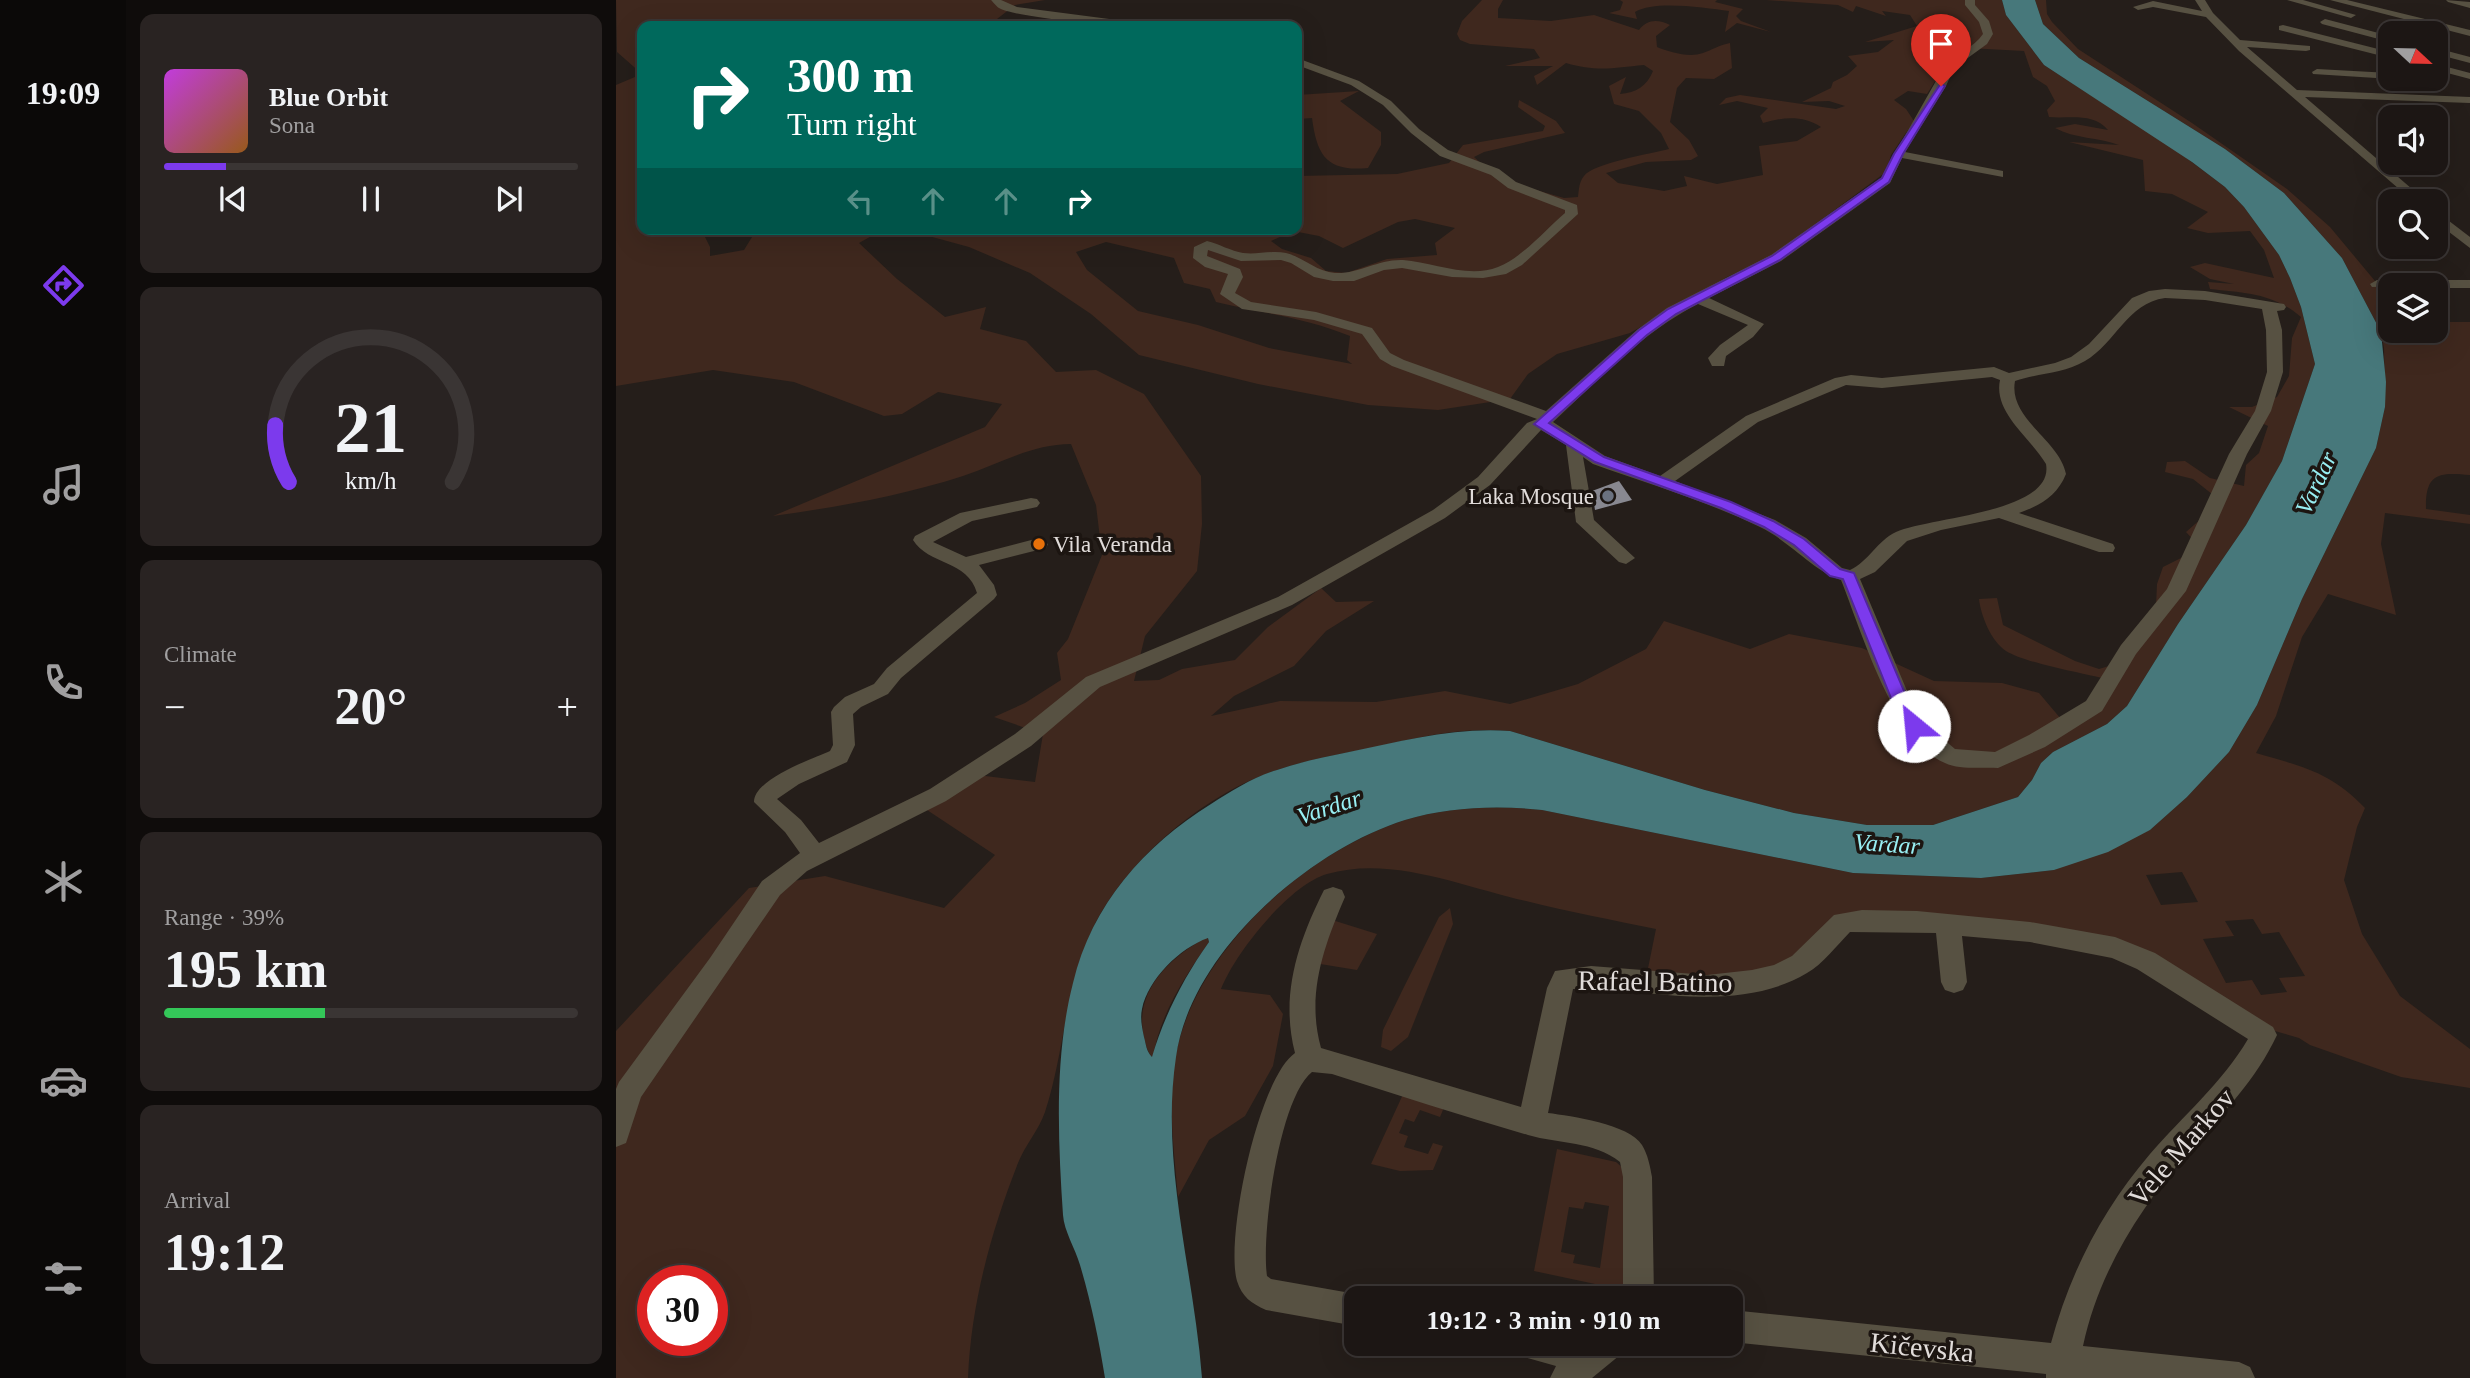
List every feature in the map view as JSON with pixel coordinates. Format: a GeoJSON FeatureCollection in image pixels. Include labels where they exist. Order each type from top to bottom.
{"type":"FeatureCollection","features":[{"type":"Feature","properties":{"kind":"street"},"geometry":{"type":"LineString","coordinates":[[996,0],[1002,6],[1016,10],[1101,21]]}},
{"type":"Feature","properties":{"kind":"street"},"geometry":{"type":"LineString","coordinates":[[616,1134],[629,1091],[771,888],[814,855],[938,796],[1023,740],[1093,682],[1159,652],[1264,611],[1439,514],[1484,481],[1524,436],[1589,382],[1643,332],[1672,311],[1776,258],[1886,180],[1898,154],[1932,101],[1948,67],[1983,42],[1987,34],[1984,21],[1970,5],[1970,0]]}},
{"type":"Feature","properties":{"kind":"street"},"geometry":{"type":"LineString","coordinates":[[2200,0],[2209,15],[2251,56],[2406,189]]}},
{"type":"Feature","properties":{"kind":"street"},"geometry":{"type":"LineString","coordinates":[[2292,0],[2378,21]]}},
{"type":"Feature","properties":{"kind":"street"},"geometry":{"type":"LineString","coordinates":[[2335,0],[2470,33]]}},
{"type":"Feature","properties":{"kind":"street"},"geometry":{"type":"LineString","coordinates":[[2380,0],[2470,22]]}},
{"type":"Feature","properties":{"kind":"street"},"geometry":{"type":"LineString","coordinates":[[2451,0],[2470,5]]}},
{"type":"Feature","properties":{"kind":"street"},"geometry":{"type":"LineString","coordinates":[[2138,7],[2151,4],[2209,15]]}},
{"type":"Feature","properties":{"kind":"street"},"geometry":{"type":"LineString","coordinates":[[2325,22],[2378,36]]}},
{"type":"Feature","properties":{"kind":"street"},"geometry":{"type":"LineString","coordinates":[[2283,28],[2378,52]]}},
{"type":"Feature","properties":{"kind":"street"},"geometry":{"type":"LineString","coordinates":[[2448,39],[2470,44]]}},
{"type":"Feature","properties":{"kind":"street"},"geometry":{"type":"LineString","coordinates":[[2237,43],[2303,53],[2251,56]]}},
{"type":"Feature","properties":{"kind":"street"},"geometry":{"type":"LineString","coordinates":[[2448,54],[2470,60]]}},
{"type":"Feature","properties":{"kind":"street"},"geometry":{"type":"LineString","coordinates":[[1302,63],[1355,83],[1387,103],[1415,131],[1444,153],[1495,172],[1512,185],[1560,201],[1572,208],[1571,214],[1517,262],[1501,271],[1483,274],[1452,273],[1402,264],[1381,266],[1354,276],[1333,277],[1319,274],[1296,260],[1281,256],[1241,257],[1207,245],[1199,250],[1200,258],[1236,272],[1227,294],[1236,302],[1247,306],[1316,316],[1349,328],[1367,331],[1385,356],[1398,363],[1543,421],[1599,460],[1726,505],[1769,524],[1799,542],[1835,572],[1849,576],[1873,565],[1893,541],[1921,530],[2024,506],[2046,494],[2057,473],[2055,461],[2031,433],[2011,403],[2006,391],[2008,378]]}},
{"type":"Feature","properties":{"kind":"street"},"geometry":{"type":"LineString","coordinates":[[2448,70],[2470,76]]}},
{"type":"Feature","properties":{"kind":"street"},"geometry":{"type":"LineString","coordinates":[[2318,72],[2378,75]]}},
{"type":"Feature","properties":{"kind":"street"},"geometry":{"type":"LineString","coordinates":[[2448,81],[2470,86]]}},
{"type":"Feature","properties":{"kind":"street"},"geometry":{"type":"LineString","coordinates":[[2293,93],[2470,100]]}},
{"type":"Feature","properties":{"kind":"street"},"geometry":{"type":"LineString","coordinates":[[1898,154],[1999,174]]}},
{"type":"Feature","properties":{"kind":"street"},"geometry":{"type":"LineString","coordinates":[[2448,225],[2470,244]]}},
{"type":"Feature","properties":{"kind":"street"},"geometry":{"type":"LineString","coordinates":[[2377,284],[2470,284]]}},
{"type":"Feature","properties":{"kind":"street"},"geometry":{"type":"LineString","coordinates":[[1661,483],[1752,419],[1841,381],[1854,379],[1882,383],[1990,372],[2008,378],[2059,367],[2077,360],[2104,339],[2135,302],[2144,298],[2183,293],[2274,306],[2275,372],[2263,411],[2238,454],[2176,591],[2128,650],[2094,706],[2037,741],[1998,760],[1950,757],[1914,726],[1899,698],[1849,576]]}},
{"type":"Feature","properties":{"kind":"street"},"geometry":{"type":"LineString","coordinates":[[1697,299],[1757,324],[1720,352],[1716,358],[1718,363]]}},
{"type":"Feature","properties":{"kind":"street"},"geometry":{"type":"LineString","coordinates":[[1574,445],[1574,459],[1586,522],[1626,558]]}},
{"type":"Feature","properties":{"kind":"street"},"geometry":{"type":"LineString","coordinates":[[814,855],[789,819],[765,802],[765,796],[791,778],[839,756],[844,745],[842,712],[853,702],[881,690],[894,673],[987,594],[986,586],[965,563],[925,545],[922,540],[966,517],[1031,503]]}},
{"type":"Feature","properties":{"kind":"street"},"geometry":{"type":"LineString","coordinates":[[1999,512],[2106,548]]}},
{"type":"Feature","properties":{"kind":"street"},"geometry":{"type":"LineString","coordinates":[[965,563],[1039,544]]}},
{"type":"Feature","properties":{"kind":"street"},"geometry":{"type":"LineString","coordinates":[[1310,1059],[1300,1022],[1299,1003],[1312,944],[1333,897]]}},
{"type":"Feature","properties":{"kind":"street","name":"Rafael Batino"},"geometry":{"type":"LineString","coordinates":[[1532,1122],[1560,988],[1566,978],[1591,977],[1676,986],[1729,985],[1765,979],[1789,970],[1808,958],[1843,922],[1862,920],[1948,924],[2029,932],[2115,948],[2146,961],[2264,1035]]}},
{"type":"Feature","properties":{"kind":"street"},"geometry":{"type":"LineString","coordinates":[[1948,924],[1954,982]]}},
{"type":"Feature","properties":{"kind":"street","name":"Vele Markov"},"geometry":{"type":"LineString","coordinates":[[2063,1370],[2073,1313],[2106,1240],[2148,1176],[2238,1079],[2264,1035]]}},
{"type":"Feature","properties":{"kind":"street"},"geometry":{"type":"LineString","coordinates":[[1344,1308],[1266,1294],[1255,1287],[1251,1272],[1255,1209],[1279,1099],[1297,1067],[1310,1059],[1344,1065],[1532,1122],[1608,1141],[1626,1149],[1633,1156],[1638,1186],[1639,1286]]}},
{"type":"Feature","properties":{"kind":"street","name":"Kičevska"},"geometry":{"type":"LineString","coordinates":[[1743,1328],[2063,1370],[2239,1378]]}},
{"type":"Feature","properties":{"kind":"street"},"geometry":{"type":"LineString","coordinates":[[1566,1378],[1593,1356]]}},
{"type":"Feature","properties":{"kind":"shaded area"},"geometry":{"type":"Polygon","coordinates":[[[616,0],[1045,0],[1015,5],[994,21],[637,21],[637,70],[617,52],[616,0]]]}},
{"type":"Feature","properties":{"kind":"shaded area"},"geometry":{"type":"Polygon","coordinates":[[[1482,0],[1503,0],[1498,9],[1498,18],[1551,21],[1594,15],[1639,30],[1649,22],[1661,22],[1670,25],[1656,36],[1657,47],[1679,54],[1697,54],[1730,43],[1732,68],[1714,79],[1686,78],[1677,88],[1670,122],[1689,140],[1698,156],[1691,160],[1646,162],[1606,173],[1618,183],[1664,191],[1687,186],[1684,176],[1717,184],[1763,175],[1759,146],[1797,141],[1821,127],[1807,120],[1793,118],[1763,123],[1760,116],[1768,108],[1737,101],[1719,105],[1726,98],[1740,95],[1836,109],[1845,106],[1829,101],[1802,102],[1831,88],[1833,82],[1857,66],[1848,56],[1878,52],[1894,40],[1865,42],[1917,26],[1910,15],[1882,11],[1886,16],[1856,6],[1853,12],[1838,5],[1766,0],[2002,0],[2006,15],[2044,65],[2177,151],[2225,187],[2244,207],[2279,255],[2290,278],[2301,307],[2315,364],[2282,461],[2246,525],[2178,624],[2127,706],[2107,724],[2053,752],[2041,763],[2018,797],[1933,825],[1867,825],[1794,813],[1705,790],[1510,731],[1493,730],[1461,731],[1413,739],[1302,763],[1250,781],[1196,812],[1170,832],[1126,878],[1093,928],[1071,996],[1045,1112],[1018,1163],[991,1242],[973,1323],[968,1378],[616,1378],[616,1031],[749,888],[825,876],[944,908],[995,855],[924,808],[977,775],[1035,782],[1043,734],[994,717],[1025,703],[1061,680],[1057,653],[1068,639],[1102,555],[1096,505],[1071,444],[1029,451],[963,476],[893,495],[773,516],[985,427],[1002,404],[938,392],[902,414],[884,416],[794,382],[713,370],[616,386],[616,85],[637,76],[637,235],[704,235],[710,247],[710,256],[744,250],[753,235],[873,235],[859,243],[897,279],[945,317],[986,307],[980,329],[1026,341],[1056,372],[1096,370],[1144,394],[1201,476],[1202,524],[1197,571],[1145,636],[1134,681],[1159,680],[1182,669],[1235,660],[1268,627],[1321,588],[1336,602],[1374,601],[1326,631],[1294,666],[1234,696],[1211,716],[1280,701],[1376,702],[1445,691],[1510,704],[1578,684],[1646,649],[1664,621],[1750,649],[1789,634],[1862,648],[1934,681],[2002,683],[2039,693],[2061,719],[2097,696],[2106,679],[2040,664],[2001,647],[1988,628],[1979,599],[1997,598],[2003,625],[2075,661],[2099,669],[2132,659],[2156,606],[2157,584],[2163,567],[2201,548],[2186,532],[2211,510],[2217,498],[2193,479],[2165,472],[2167,462],[2185,461],[2210,478],[2244,486],[2246,465],[2259,453],[2268,426],[2229,407],[2252,407],[2277,397],[2289,376],[2292,338],[2301,317],[2269,299],[2247,293],[2210,289],[2208,282],[2234,284],[2210,279],[2190,267],[2205,263],[2274,278],[2264,250],[2250,231],[2208,233],[2187,228],[2208,212],[2172,194],[2145,191],[2143,160],[2069,142],[2119,145],[2055,128],[2075,124],[2108,130],[2102,124],[2088,119],[2049,117],[2047,110],[2055,101],[2047,86],[2033,77],[2024,51],[1968,48],[1942,70],[1927,94],[1908,91],[1894,100],[1906,109],[1914,121],[1891,155],[1886,172],[1774,255],[1727,277],[1630,333],[1557,354],[1528,374],[1510,399],[1438,410],[1368,405],[1258,384],[1139,355],[1091,314],[1030,273],[969,247],[925,235],[1284,235],[1271,241],[1282,249],[1311,258],[1326,271],[1346,273],[1387,259],[1437,255],[1435,243],[1455,228],[1415,219],[1398,222],[1343,248],[1319,236],[1302,233],[1302,176],[1397,174],[1449,163],[1463,145],[1543,131],[1545,126],[1518,107],[1519,100],[1556,121],[1565,133],[1484,152],[1474,157],[1498,179],[1564,198],[1578,197],[1581,181],[1590,171],[1610,163],[1669,149],[1661,133],[1639,111],[1614,104],[1609,86],[1626,77],[1620,94],[1631,92],[1644,85],[1653,71],[1644,65],[1596,68],[1566,63],[1537,85],[1534,76],[1553,66],[1505,66],[1540,58],[1534,49],[1470,44],[1460,40],[1457,34],[1462,21],[1482,0]],[[1106,242],[1076,252],[1087,270],[1138,311],[1198,325],[1269,348],[1352,364],[1347,360],[1350,336],[1300,320],[1216,302],[1210,289],[1184,283],[1174,258],[1106,242]]]}},
{"type":"Feature","properties":{"kind":"shaded area"},"geometry":{"type":"Polygon","coordinates":[[[1620,0],[1717,0],[1715,2],[1743,9],[1736,16],[1741,21],[1771,32],[1737,23],[1725,32],[1729,11],[1707,8],[1655,6],[1635,12],[1637,19],[1609,13],[1620,10],[1623,2],[1620,0]]]}},
{"type":"Feature","properties":{"kind":"shaded area"},"geometry":{"type":"Polygon","coordinates":[[[2035,0],[2046,0],[2047,14],[2052,22],[2078,49],[2287,189],[2330,227],[2378,285],[2378,326],[2342,258],[2284,193],[2225,149],[2079,58],[2043,24],[2035,0]]]}},
{"type":"Feature","properties":{"kind":"shaded area"},"geometry":{"type":"Polygon","coordinates":[[[1359,91],[1340,101],[1381,132],[1381,145],[1368,168],[1343,167],[1327,159],[1317,142],[1312,118],[1302,119],[1302,95],[1359,91]]]}},
{"type":"Feature","properties":{"kind":"shaded area"},"geometry":{"type":"Polygon","coordinates":[[[2448,322],[2470,322],[2470,475],[2450,474],[2436,477],[2428,488],[2426,509],[2470,515],[2470,524],[2385,513],[2381,544],[2396,615],[2328,594],[2302,637],[2276,716],[2256,753],[2327,778],[2365,808],[2357,827],[2344,880],[2362,934],[2400,996],[2470,1049],[2470,1088],[2401,1077],[2310,1045],[2299,1038],[2247,1023],[2124,951],[1862,920],[1789,970],[1645,983],[1656,929],[1542,905],[1427,875],[1376,868],[1351,869],[1327,874],[1296,892],[1265,922],[1228,974],[1221,989],[1270,995],[1283,1014],[1273,1066],[1245,1116],[1209,1140],[1178,1197],[1172,1125],[1173,1072],[1188,1015],[1207,978],[1232,942],[1261,910],[1295,880],[1330,855],[1405,820],[1438,812],[1473,808],[1525,808],[1853,873],[1981,878],[2054,870],[2150,830],[2187,797],[2229,752],[2257,705],[2302,599],[2376,448],[2385,407],[2383,343],[2448,343],[2448,322]],[[2182,872],[2146,875],[2161,905],[2198,902],[2182,872]],[[2253,919],[2225,921],[2234,936],[2203,939],[2226,983],[2252,980],[2261,995],[2287,992],[2279,978],[2305,976],[2279,932],[2262,934],[2253,919]]]}},
{"type":"Feature","properties":{"kind":"shaded area"},"geometry":{"type":"Polygon","coordinates":[[[1450,908],[1453,924],[1408,1037],[1391,1051],[1381,1047],[1383,1030],[1402,991],[1439,917],[1450,908]]]}},
{"type":"Feature","properties":{"kind":"shaded area"},"geometry":{"type":"Polygon","coordinates":[[[1329,919],[1377,934],[1357,970],[1314,963],[1329,919]]]}},
{"type":"Feature","properties":{"kind":"shaded area"},"geometry":{"type":"Polygon","coordinates":[[[1207,937],[1209,942],[1167,1012],[1153,1058],[1146,1046],[1142,1021],[1149,991],[1168,966],[1207,937]]]}},
{"type":"Feature","properties":{"kind":"shaded area"},"geometry":{"type":"Polygon","coordinates":[[[1405,1090],[1445,1105],[1440,1117],[1420,1110],[1414,1122],[1405,1119],[1399,1133],[1408,1136],[1404,1147],[1428,1154],[1433,1143],[1443,1146],[1433,1170],[1400,1171],[1371,1164],[1405,1090]]]}},
{"type":"Feature","properties":{"kind":"shaded area"},"geometry":{"type":"Polygon","coordinates":[[[1557,1149],[1616,1162],[1626,1171],[1628,1286],[1604,1286],[1534,1271],[1557,1149]],[[1585,1202],[1583,1209],[1569,1207],[1561,1252],[1575,1255],[1573,1263],[1600,1268],[1609,1206],[1585,1202]]]}},
{"type":"Feature","properties":{"kind":"water","name":"Vardar"},"geometry":{"type":"Polygon","coordinates":[[[2002,0],[2035,0],[2043,24],[2079,58],[2225,149],[2284,193],[2342,258],[2378,326],[2378,343],[2382,343],[2386,382],[2385,407],[2376,448],[2302,599],[2257,705],[2229,752],[2187,797],[2150,830],[2108,852],[2054,870],[1981,878],[1853,873],[1542,810],[1508,808],[1455,810],[1405,820],[1368,835],[1331,855],[1294,881],[1260,911],[1229,944],[1204,980],[1186,1018],[1176,1057],[1172,1097],[1175,1178],[1202,1378],[1105,1378],[1088,1293],[1063,1215],[1059,1098],[1067,1011],[1082,954],[1107,903],[1143,858],[1211,804],[1260,776],[1304,762],[1429,736],[1490,730],[1510,731],[1705,790],[1794,813],[1867,825],[1933,825],[2018,797],[2041,763],[2053,752],[2107,724],[2127,706],[2178,624],[2246,525],[2282,461],[2315,364],[2301,307],[2290,278],[2279,255],[2244,207],[2225,187],[2192,162],[2044,65],[2006,15],[2002,0]],[[1208,938],[1176,957],[1158,976],[1145,998],[1141,1019],[1146,1047],[1152,1057],[1162,1027],[1191,969],[1209,942],[1208,938]]]}},
{"type":"Feature","properties":{"kind":"building","name":"Laka Mosque"},"geometry":{"type":"Polygon","coordinates":[[[1619,481],[1632,500],[1595,510],[1592,491],[1619,481]]]}},
{"type":"Feature","properties":{"kind":"place","name":"Laka Mosque"},"geometry":{"type":"Point","coordinates":[1608,496]}},
{"type":"Feature","properties":{"kind":"place","name":"Vila Veranda"},"geometry":{"type":"Point","coordinates":[1039,544]}},
{"type":"Feature","properties":{"kind":"route"},"geometry":{"type":"LineString","coordinates":[[1914,726],[1899,698],[1849,576],[1830,569],[1816,554],[1769,524],[1726,505],[1599,460],[1550,427],[1541,424],[1643,332],[1672,311],[1776,258],[1886,180],[1898,154],[1941,86]]}}]}
